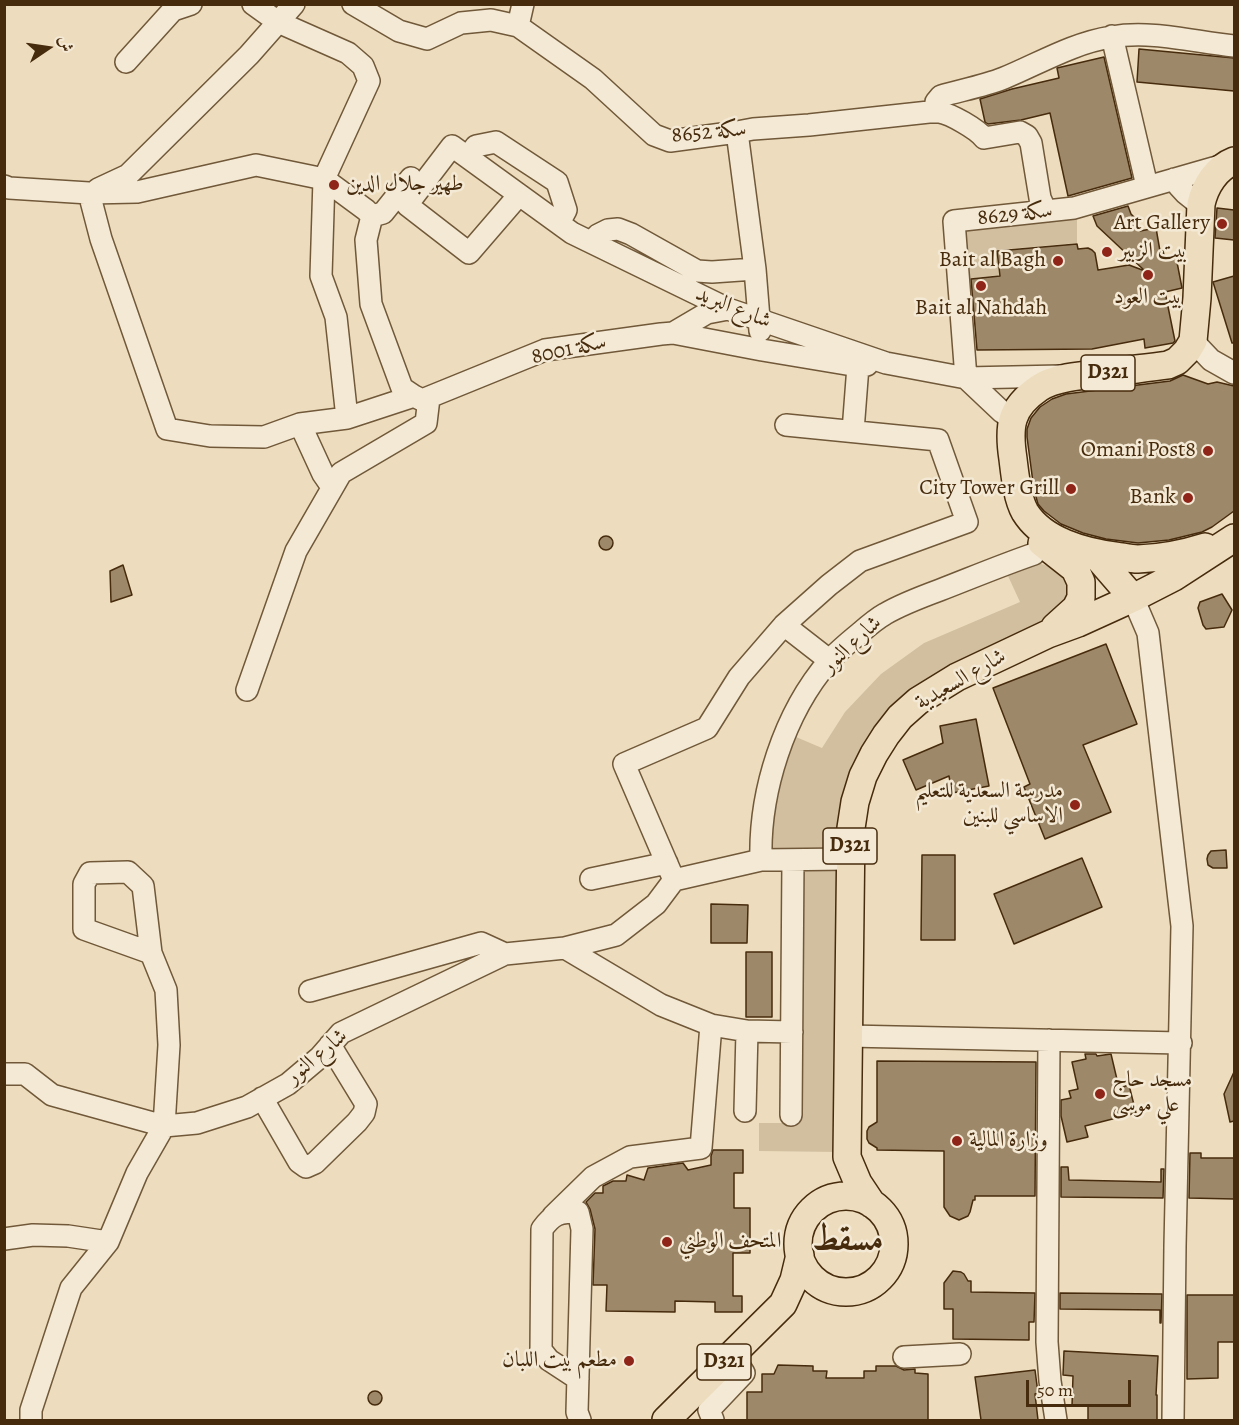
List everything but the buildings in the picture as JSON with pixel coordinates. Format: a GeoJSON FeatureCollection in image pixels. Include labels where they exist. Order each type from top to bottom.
{"type":"FeatureCollection","features":[{"type":"Feature","properties":{"kind":"main road"},"geometry":{"type":"LineString","coordinates":[[1193,341],[1203,193],[1212,177],[1231,162]]}},
{"type":"Feature","properties":{"kind":"main road","name":"D321"},"geometry":{"type":"LineString","coordinates":[[1047,634],[1076,608],[1081,598],[1081,582],[1076,569],[1035,537],[1027,524],[1018,490],[1010,438],[1012,419],[1021,402],[1041,386],[1081,376],[1168,365],[1177,361],[1193,341]]}},
{"type":"Feature","properties":{"kind":"main road","name":"D321"},"geometry":{"type":"LineString","coordinates":[[1025,511],[1036,524],[1057,540],[1094,553],[1135,559],[1183,554],[1234,537]]}},
{"type":"Feature","properties":{"kind":"main road","name":"شارع السعيدية"},"geometry":{"type":"LineString","coordinates":[[872,1204],[858,1183],[847,1157],[851,828],[855,802],[873,754],[900,717],[918,701],[957,677],[1047,634],[1078,623],[1133,598],[1174,577],[1234,537]]}},
{"type":"Feature","properties":{"kind":"main road"},"geometry":{"type":"LineString","coordinates":[[1094,553],[1133,598]]}},
{"type":"Feature","properties":{"kind":"main road","name":"شارع السعيدية"},"geometry":{"type":"LineString","coordinates":[[817,1206],[835,1182],[847,1157]]}},
{"type":"Feature","properties":{"kind":"main road"},"geometry":{"type":"LineString","coordinates":[[817,1206],[835,1198],[845,1197],[854,1197],[872,1204]]}},
{"type":"Feature","properties":{"kind":"main road","name":"D321"},"geometry":{"type":"LineString","coordinates":[[783,1304],[812,1295],[864,1289],[878,1280],[889,1266],[894,1245],[889,1223],[872,1204]]}},
{"type":"Feature","properties":{"kind":"main road","name":"D321"},"geometry":{"type":"LineString","coordinates":[[666,1420],[783,1304],[794,1280],[800,1255],[801,1228],[817,1206]]}},
{"type":"Feature","properties":{"kind":"main road"},"geometry":{"type":"LineString","coordinates":[[800,1255],[806,1270],[817,1282],[831,1289],[846,1292]]}},
{"type":"Feature","properties":{"kind":"street"},"geometry":{"type":"LineString","coordinates":[[253,4],[278,22],[348,53],[363,66],[369,81],[324,179],[321,276],[336,317],[347,418]]}},
{"type":"Feature","properties":{"kind":"street"},"geometry":{"type":"LineString","coordinates":[[89,193],[128,175],[249,55],[294,4]]}},
{"type":"Feature","properties":{"kind":"street","name":"سكة 8652"},"geometry":{"type":"LineString","coordinates":[[353,4],[399,31],[427,39],[463,14],[518,26],[593,79],[654,135],[670,141],[753,129],[939,112]]}},
{"type":"Feature","properties":{"kind":"street"},"geometry":{"type":"LineString","coordinates":[[518,26],[523,4]]}},
{"type":"Feature","properties":{"kind":"street"},"geometry":{"type":"LineString","coordinates":[[126,62],[177,6]]}},
{"type":"Feature","properties":{"kind":"street"},"geometry":{"type":"LineString","coordinates":[[1112,36],[1147,186]]}},
{"type":"Feature","properties":{"kind":"street"},"geometry":{"type":"LineString","coordinates":[[1048,211],[1040,198],[1031,143],[1027,136],[1020,132],[984,138],[978,132],[939,112],[936,102],[941,96],[1001,80],[1073,48],[1112,36],[1161,36],[1234,46]]}},
{"type":"Feature","properties":{"kind":"street"},"geometry":{"type":"LineString","coordinates":[[737,132],[755,269],[759,320],[757,349]]}},
{"type":"Feature","properties":{"kind":"street"},"geometry":{"type":"LineString","coordinates":[[519,195],[470,253],[407,205],[452,146],[468,157],[476,146],[496,142],[557,182],[566,210],[559,223]]}},
{"type":"Feature","properties":{"kind":"street"},"geometry":{"type":"LineString","coordinates":[[372,216],[382,213],[430,156]]}},
{"type":"Feature","properties":{"kind":"street","name":"شارع البريد"},"geometry":{"type":"LineString","coordinates":[[468,157],[573,233],[728,309],[886,363],[966,378],[1081,376]]}},
{"type":"Feature","properties":{"kind":"street","name":"سكة 8629"},"geometry":{"type":"LineString","coordinates":[[966,378],[954,221],[1074,208],[1231,162]]}},
{"type":"Feature","properties":{"kind":"street"},"geometry":{"type":"LineString","coordinates":[[6,190],[137,192],[256,165],[324,179],[372,216]]}},
{"type":"Feature","properties":{"kind":"street"},"geometry":{"type":"LineString","coordinates":[[1174,179],[1181,190],[1201,204]]}},
{"type":"Feature","properties":{"kind":"street","name":"سكة 8001"},"geometry":{"type":"LineString","coordinates":[[89,193],[101,239],[167,429],[210,436],[264,437],[300,424],[347,418],[421,397],[545,350],[673,333],[858,366],[886,363]]}},
{"type":"Feature","properties":{"kind":"street"},"geometry":{"type":"LineString","coordinates":[[248,690],[296,551],[341,473],[426,423],[421,397],[402,388],[371,304],[366,240],[372,216]]}},
{"type":"Feature","properties":{"kind":"street"},"geometry":{"type":"LineString","coordinates":[[591,242],[608,230],[618,229],[697,271],[755,269]]}},
{"type":"Feature","properties":{"kind":"street"},"geometry":{"type":"LineString","coordinates":[[673,333],[707,314],[728,309],[757,349]]}},
{"type":"Feature","properties":{"kind":"street"},"geometry":{"type":"LineString","coordinates":[[1193,341],[1211,360],[1234,374]]}},
{"type":"Feature","properties":{"kind":"street"},"geometry":{"type":"LineString","coordinates":[[853,431],[858,366]]}},
{"type":"Feature","properties":{"kind":"street"},"geometry":{"type":"LineString","coordinates":[[966,378],[1012,419]]}},
{"type":"Feature","properties":{"kind":"street"},"geometry":{"type":"LineString","coordinates":[[300,424],[323,474],[332,487]]}},
{"type":"Feature","properties":{"kind":"street"},"geometry":{"type":"LineString","coordinates":[[670,871],[624,764],[707,728],[739,677],[784,625],[829,585],[861,561],[967,522],[938,440],[786,425]]}},
{"type":"Feature","properties":{"kind":"street","name":"شارع النور"},"geometry":{"type":"LineString","coordinates":[[761,860],[760,836],[767,792],[776,758],[789,723],[829,660],[884,614],[929,594],[1034,554]]}},
{"type":"Feature","properties":{"kind":"street"},"geometry":{"type":"LineString","coordinates":[[1133,598],[1148,633],[1182,926],[1173,1420]]}},
{"type":"Feature","properties":{"kind":"street"},"geometry":{"type":"LineString","coordinates":[[784,625],[829,660]]}},
{"type":"Feature","properties":{"kind":"street"},"geometry":{"type":"LineString","coordinates":[[591,879],[761,860],[850,859]]}},
{"type":"Feature","properties":{"kind":"street"},"geometry":{"type":"LineString","coordinates":[[791,1115],[793,860]]}},
{"type":"Feature","properties":{"kind":"street","name":"شارع النور"},"geometry":{"type":"LineString","coordinates":[[164,1126],[196,1122],[247,1107],[288,1084],[320,1057],[341,1033],[505,954],[565,948],[616,936],[656,904],[670,871]]}},
{"type":"Feature","properties":{"kind":"street"},"geometry":{"type":"LineString","coordinates":[[310,991],[481,943],[505,954]]}},
{"type":"Feature","properties":{"kind":"street"},"geometry":{"type":"LineString","coordinates":[[565,948],[661,1005],[711,1025],[747,1031],[792,1032]]}},
{"type":"Feature","properties":{"kind":"street"},"geometry":{"type":"LineString","coordinates":[[31,1420],[31,1410],[71,1288],[108,1242],[137,1173],[164,1126],[169,1046],[166,990],[151,953]]}},
{"type":"Feature","properties":{"kind":"street"},"geometry":{"type":"LineString","coordinates":[[578,1378],[549,1360],[541,1350],[542,1229],[592,1177],[630,1157],[701,1148],[711,1025]]}},
{"type":"Feature","properties":{"kind":"street"},"geometry":{"type":"LineString","coordinates":[[745,1111],[747,1031]]}},
{"type":"Feature","properties":{"kind":"street"},"geometry":{"type":"LineString","coordinates":[[848,1036],[1180,1043]]}},
{"type":"Feature","properties":{"kind":"street"},"geometry":{"type":"LineString","coordinates":[[1049,1040],[1047,1342],[1056,1420]]}},
{"type":"Feature","properties":{"kind":"street"},"geometry":{"type":"LineString","coordinates":[[262,1098],[299,1162],[306,1167],[315,1163],[357,1122],[364,1113],[366,1104],[330,1045]]}},
{"type":"Feature","properties":{"kind":"street"},"geometry":{"type":"LineString","coordinates":[[4,1074],[25,1074],[52,1095],[164,1126]]}},
{"type":"Feature","properties":{"kind":"street"},"geometry":{"type":"LineString","coordinates":[[551,1218],[565,1212],[578,1212],[582,1229],[577,1412],[580,1420]]}},
{"type":"Feature","properties":{"kind":"street"},"geometry":{"type":"LineString","coordinates":[[4,1239],[33,1235],[68,1236],[108,1242]]}},
{"type":"Feature","properties":{"kind":"street"},"geometry":{"type":"LineString","coordinates":[[713,1420],[710,1410],[744,1373],[732,1354]]}},
{"type":"Feature","properties":{"kind":"street"},"geometry":{"type":"LineString","coordinates":[[904,1357],[960,1354]]}},
{"type":"Feature","properties":{"kind":"shaded area"},"geometry":{"type":"Polygon","coordinates":[[[1077,216],[1077,243],[997,250],[999,275],[966,279],[962,228],[1077,216]]]}},
{"type":"Feature","properties":{"kind":"shaded area"},"geometry":{"type":"Polygon","coordinates":[[[1035,563],[1055,568],[1062,575],[1070,593],[1066,607],[1044,624],[945,667],[908,692],[875,726],[852,764],[839,812],[836,850],[769,848],[779,792],[796,737],[822,748],[845,712],[881,674],[924,643],[1020,602],[1008,576],[1035,563]]]}},
{"type":"Feature","properties":{"kind":"shaded area"},"geometry":{"type":"Polygon","coordinates":[[[795,869],[839,870],[838,1152],[759,1151],[759,1123],[793,1123],[795,869]]]}},
{"type":"Feature","properties":{"kind":"place","name":"طهير جلال الدين"},"geometry":{"type":"Point","coordinates":[334,185]}},
{"type":"Feature","properties":{"kind":"place","name":"Art Gallery"},"geometry":{"type":"Point","coordinates":[1222,224]}},
{"type":"Feature","properties":{"kind":"place","name":"بيت الزبير"},"geometry":{"type":"Point","coordinates":[1107,252]}},
{"type":"Feature","properties":{"kind":"place","name":"Bait al Bagh"},"geometry":{"type":"Point","coordinates":[1058,261]}},
{"type":"Feature","properties":{"kind":"place","name":"بيت العود"},"geometry":{"type":"Point","coordinates":[1148,275]}},
{"type":"Feature","properties":{"kind":"place","name":"Bait al Nahdah"},"geometry":{"type":"Point","coordinates":[981,286]}},
{"type":"Feature","properties":{"kind":"place","name":"Omani Post8"},"geometry":{"type":"Point","coordinates":[1208,451]}},
{"type":"Feature","properties":{"kind":"place","name":"City Tower Grill"},"geometry":{"type":"Point","coordinates":[1071,489]}},
{"type":"Feature","properties":{"kind":"place","name":"Bank"},"geometry":{"type":"Point","coordinates":[1188,498]}},
{"type":"Feature","properties":{"kind":"place","name":"مدرسة السعدية للتعليم الاساسي للبنين"},"geometry":{"type":"Point","coordinates":[1075,805]}},
{"type":"Feature","properties":{"kind":"place","name":"مسجد حاج علي موسى"},"geometry":{"type":"Point","coordinates":[1100,1094]}},
{"type":"Feature","properties":{"kind":"place","name":"وزارة المالية"},"geometry":{"type":"Point","coordinates":[957,1141]}},
{"type":"Feature","properties":{"kind":"place","name":"المتحف الوطني"},"geometry":{"type":"Point","coordinates":[667,1242]}},
{"type":"Feature","properties":{"kind":"place","name":"مطعم بيت اللبان"},"geometry":{"type":"Point","coordinates":[629,1361]}},
{"type":"Feature","properties":{"kind":"district","name":"مسقط"},"geometry":{"type":"Point","coordinates":[848,1241]}}]}
